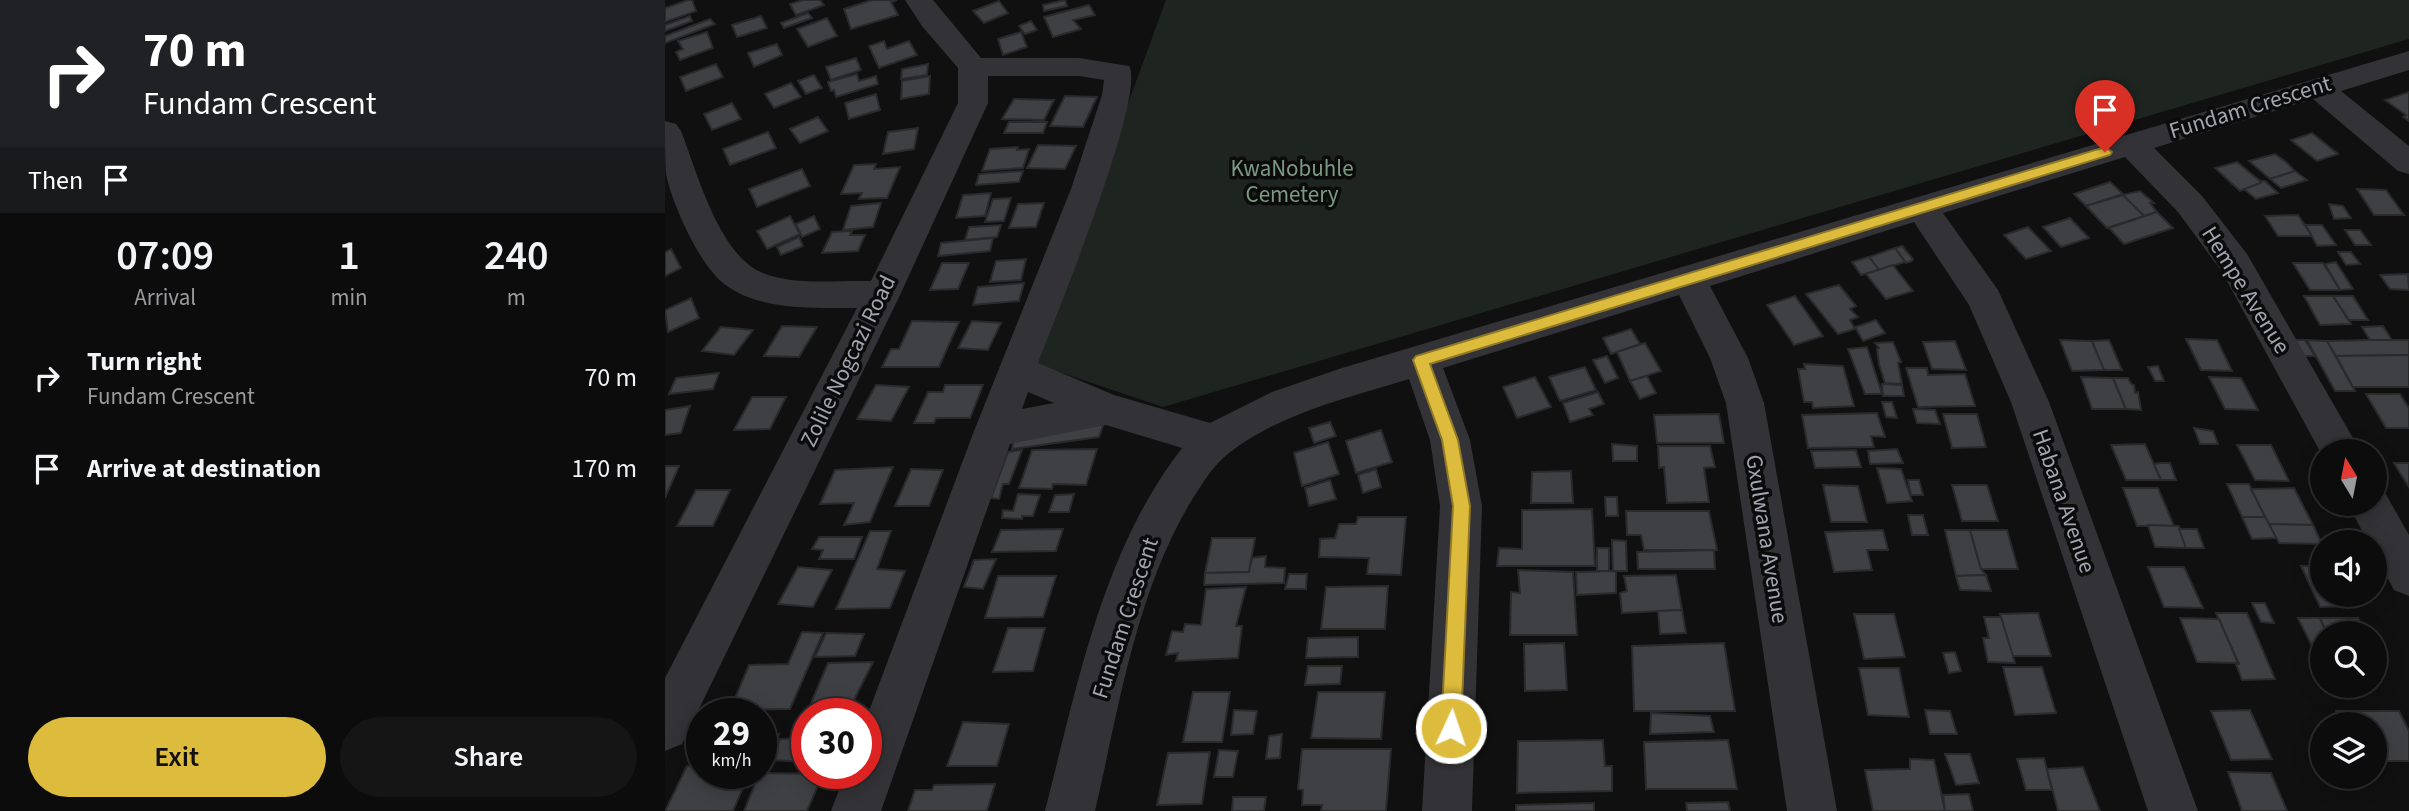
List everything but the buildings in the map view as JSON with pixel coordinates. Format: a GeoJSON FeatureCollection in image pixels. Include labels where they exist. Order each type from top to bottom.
{"type":"FeatureCollection","features":[{"type":"Feature","properties":{"kind":"street"},"geometry":{"type":"LineString","coordinates":[[856,811],[994,431],[1087,189],[1117,96],[1119,73],[1079,67],[972,67],[932,20],[919,0]]}},
{"type":"Feature","properties":{"kind":"street","name":"Fundam Crescent"},"geometry":{"type":"LineString","coordinates":[[1070,811],[1101,687],[1128,593],[1148,538],[1167,502],[1203,451],[1235,427],[1317,393],[1421,360],[2409,60]]}},
{"type":"Feature","properties":{"kind":"street","name":"Zolile Nogcazi Road"},"geometry":{"type":"LineString","coordinates":[[665,727],[881,295],[973,103],[972,67]]}},
{"type":"Feature","properties":{"kind":"street"},"geometry":{"type":"LineString","coordinates":[[2316,87],[2409,163]]}},
{"type":"Feature","properties":{"kind":"street"},"geometry":{"type":"LineString","coordinates":[[665,131],[718,257],[739,277],[760,286],[784,290],[881,295]]}},
{"type":"Feature","properties":{"kind":"street","name":"Hempe Avenue"},"geometry":{"type":"LineString","coordinates":[[2131,144],[2190,204],[2235,263],[2334,439]]}},
{"type":"Feature","properties":{"kind":"street","name":"Habana Avenue"},"geometry":{"type":"LineString","coordinates":[[1921,208],[1985,300],[2006,345],[2034,415],[2173,811]]}},
{"type":"Feature","properties":{"kind":"street","name":"Gxulwana Avenue"},"geometry":{"type":"LineString","coordinates":[[1688,277],[1729,358],[1745,403],[1812,811]]}},
{"type":"Feature","properties":{"kind":"street"},"geometry":{"type":"LineString","coordinates":[[1421,360],[1450,440],[1461,506],[1447,811]]}},
{"type":"Feature","properties":{"kind":"street"},"geometry":{"type":"LineString","coordinates":[[1017,370],[1105,409],[1214,441]]}},
{"type":"Feature","properties":{"kind":"street"},"geometry":{"type":"LineString","coordinates":[[994,431],[1105,409]]}},
{"type":"Feature","properties":{"kind":"street"},"geometry":{"type":"LineString","coordinates":[[2376,516],[2409,576]]}},
{"type":"Feature","properties":{"kind":"green space","name":"KwaNobuhle Cemetery"},"geometry":{"type":"Polygon","coordinates":[[[1166,0],[2409,0],[2409,39],[1163,407],[1033,363],[1166,0]]]}},
{"type":"Feature","properties":{"kind":"route"},"geometry":{"type":"LineString","coordinates":[[1451,728],[1461,506],[1458,475],[1450,440],[1421,360],[2105,152]]}}]}
